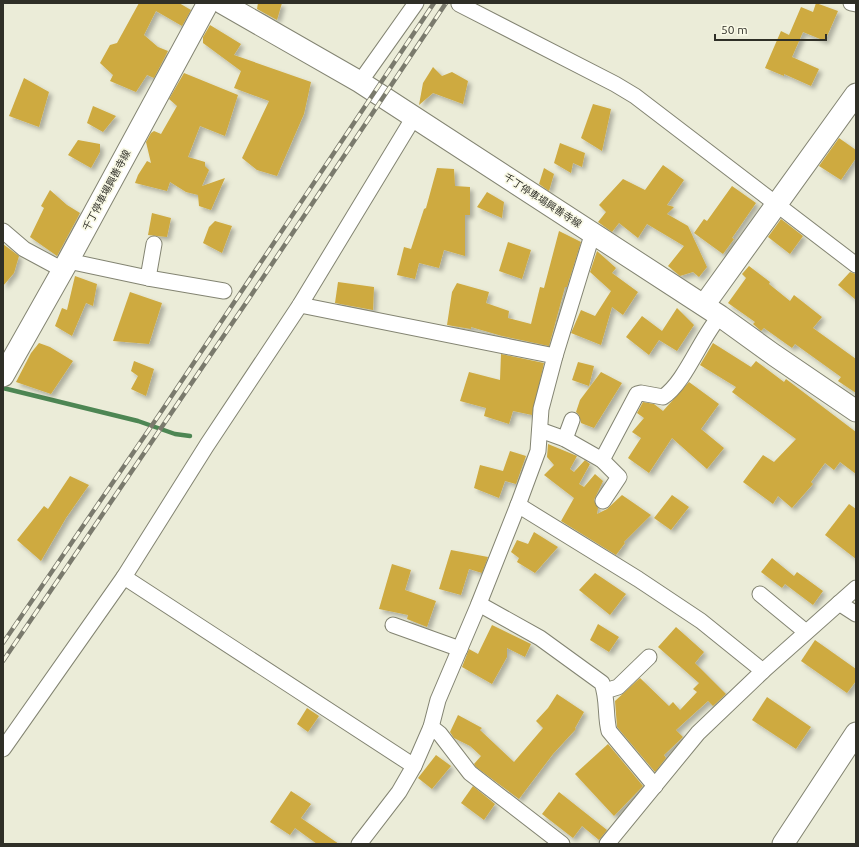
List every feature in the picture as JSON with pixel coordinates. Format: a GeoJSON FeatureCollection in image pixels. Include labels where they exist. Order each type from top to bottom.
{"type":"FeatureCollection","features":[{"type":"Feature","properties":{"kind":"main road","name":"千丁停車場興善寺線"},"geometry":{"type":"LineString","coordinates":[[3,376],[66,265],[208,3]]}},
{"type":"Feature","properties":{"kind":"main road","name":"千丁停車場興善寺線"},"geometry":{"type":"LineString","coordinates":[[222,3],[360,82],[712,310],[774,355],[856,411]]}},
{"type":"Feature","properties":{"kind":"main road"},"geometry":{"type":"LineString","coordinates":[[712,310],[776,205],[856,94]]}},
{"type":"Feature","properties":{"kind":"main road"},"geometry":{"type":"LineString","coordinates":[[783,844],[856,733]]}},
{"type":"Feature","properties":{"kind":"street"},"geometry":{"type":"LineString","coordinates":[[360,82],[416,3]]}},
{"type":"Feature","properties":{"kind":"street"},"geometry":{"type":"LineString","coordinates":[[851,3],[856,4]]}},
{"type":"Feature","properties":{"kind":"street"},"geometry":{"type":"LineString","coordinates":[[459,4],[615,84],[635,96],[856,265]]}},
{"type":"Feature","properties":{"kind":"street"},"geometry":{"type":"LineString","coordinates":[[3,750],[124,577],[207,444],[300,305],[414,117]]}},
{"type":"Feature","properties":{"kind":"street"},"geometry":{"type":"LineString","coordinates":[[3,231],[24,249],[66,265],[224,291]]}},
{"type":"Feature","properties":{"kind":"street"},"geometry":{"type":"LineString","coordinates":[[359,844],[399,792],[414,766],[431,727],[438,700],[479,604],[518,505],[538,451],[541,410],[555,356],[593,232]]}},
{"type":"Feature","properties":{"kind":"street"},"geometry":{"type":"LineString","coordinates":[[148,278],[154,244]]}},
{"type":"Feature","properties":{"kind":"street"},"geometry":{"type":"LineString","coordinates":[[300,305],[555,356]]}},
{"type":"Feature","properties":{"kind":"street"},"geometry":{"type":"LineString","coordinates":[[602,460],[637,394],[641,393],[663,397],[668,393],[682,374],[711,326],[712,310]]}},
{"type":"Feature","properties":{"kind":"street"},"geometry":{"type":"LineString","coordinates":[[565,439],[572,420]]}},
{"type":"Feature","properties":{"kind":"street"},"geometry":{"type":"LineString","coordinates":[[540,430],[565,439],[602,460],[619,477],[603,501]]}},
{"type":"Feature","properties":{"kind":"street"},"geometry":{"type":"LineString","coordinates":[[518,505],[701,621],[763,671]]}},
{"type":"Feature","properties":{"kind":"street"},"geometry":{"type":"LineString","coordinates":[[124,577],[414,766]]}},
{"type":"Feature","properties":{"kind":"street"},"geometry":{"type":"LineString","coordinates":[[607,844],[698,733],[763,671],[856,588]]}},
{"type":"Feature","properties":{"kind":"street"},"geometry":{"type":"LineString","coordinates":[[760,594],[806,632]]}},
{"type":"Feature","properties":{"kind":"street"},"geometry":{"type":"LineString","coordinates":[[839,603],[856,614]]}},
{"type":"Feature","properties":{"kind":"street"},"geometry":{"type":"LineString","coordinates":[[479,604],[540,638],[602,683],[605,691],[609,732],[655,786]]}},
{"type":"Feature","properties":{"kind":"street"},"geometry":{"type":"LineString","coordinates":[[393,625],[460,649]]}},
{"type":"Feature","properties":{"kind":"street"},"geometry":{"type":"LineString","coordinates":[[605,691],[618,687],[650,657]]}},
{"type":"Feature","properties":{"kind":"street"},"geometry":{"type":"LineString","coordinates":[[431,727],[440,734],[470,773],[562,844]]}},
{"type":"Feature","properties":{"kind":"building"},"geometry":{"type":"Polygon","coordinates":[[[139,3],[179,3],[191,10],[182,26],[156,11],[144,35],[158,47],[168,51],[154,78],[147,75],[136,92],[110,81],[113,75],[100,63],[110,45],[117,43],[139,3]]]}},
{"type":"Feature","properties":{"kind":"building"},"geometry":{"type":"Polygon","coordinates":[[[258,3],[282,3],[277,20],[257,9],[258,3]]]}},
{"type":"Feature","properties":{"kind":"building"},"geometry":{"type":"Polygon","coordinates":[[[816,3],[838,11],[825,41],[803,32],[792,57],[819,69],[811,86],[784,74],[784,76],[765,68],[781,31],[789,35],[801,7],[813,12],[816,3]]]}},
{"type":"Feature","properties":{"kind":"building"},"geometry":{"type":"Polygon","coordinates":[[[210,25],[241,44],[234,55],[311,82],[304,114],[277,176],[257,170],[242,158],[269,101],[234,88],[241,71],[203,43],[203,37],[210,25]]]}},
{"type":"Feature","properties":{"kind":"building"},"geometry":{"type":"Polygon","coordinates":[[[433,67],[442,76],[452,72],[468,81],[463,104],[433,93],[419,105],[423,83],[433,67]]]}},
{"type":"Feature","properties":{"kind":"building"},"geometry":{"type":"Polygon","coordinates":[[[184,73],[238,95],[225,136],[200,126],[188,157],[205,162],[205,166],[209,170],[202,186],[225,178],[211,210],[199,206],[198,195],[186,192],[170,182],[167,191],[135,183],[147,161],[151,163],[146,142],[151,133],[154,131],[161,134],[177,106],[169,99],[184,73]]]}},
{"type":"Feature","properties":{"kind":"building"},"geometry":{"type":"Polygon","coordinates":[[[24,78],[49,92],[39,127],[9,116],[24,78]]]}},
{"type":"Feature","properties":{"kind":"building"},"geometry":{"type":"Polygon","coordinates":[[[593,104],[611,109],[602,151],[581,138],[593,104]]]}},
{"type":"Feature","properties":{"kind":"building"},"geometry":{"type":"Polygon","coordinates":[[[93,106],[116,116],[103,132],[87,123],[93,106]]]}},
{"type":"Feature","properties":{"kind":"building"},"geometry":{"type":"Polygon","coordinates":[[[839,138],[856,150],[856,158],[841,180],[819,166],[839,138]]]}},
{"type":"Feature","properties":{"kind":"building"},"geometry":{"type":"Polygon","coordinates":[[[78,140],[100,144],[100,152],[91,168],[68,155],[78,140]]]}},
{"type":"Feature","properties":{"kind":"building"},"geometry":{"type":"Polygon","coordinates":[[[560,143],[585,153],[582,167],[573,163],[571,173],[554,163],[560,143]]]}},
{"type":"Feature","properties":{"kind":"building"},"geometry":{"type":"Polygon","coordinates":[[[663,165],[684,180],[667,205],[674,207],[667,214],[688,226],[707,267],[699,277],[693,272],[680,276],[668,266],[684,246],[647,224],[638,238],[619,223],[612,232],[598,222],[606,212],[599,205],[623,179],[645,190],[663,165]]]}},
{"type":"Feature","properties":{"kind":"building"},"geometry":{"type":"Polygon","coordinates":[[[437,168],[454,169],[455,186],[470,187],[470,215],[465,215],[465,256],[444,250],[439,268],[419,263],[415,279],[397,275],[404,247],[411,249],[424,209],[426,208],[437,168]]]}},
{"type":"Feature","properties":{"kind":"building"},"geometry":{"type":"Polygon","coordinates":[[[544,168],[554,174],[549,191],[539,184],[544,168]]]}},
{"type":"Feature","properties":{"kind":"building"},"geometry":{"type":"Polygon","coordinates":[[[732,186],[756,203],[723,254],[694,233],[704,219],[707,221],[732,186]]]}},
{"type":"Feature","properties":{"kind":"building"},"geometry":{"type":"Polygon","coordinates":[[[50,190],[67,205],[80,213],[57,256],[30,237],[44,208],[41,206],[50,190]]]}},
{"type":"Feature","properties":{"kind":"building"},"geometry":{"type":"Polygon","coordinates":[[[487,192],[504,202],[502,218],[477,207],[487,192]]]}},
{"type":"Feature","properties":{"kind":"building"},"geometry":{"type":"Polygon","coordinates":[[[152,213],[171,218],[167,237],[148,235],[152,213]]]}},
{"type":"Feature","properties":{"kind":"building"},"geometry":{"type":"Polygon","coordinates":[[[781,219],[803,236],[790,254],[768,237],[781,219]]]}},
{"type":"Feature","properties":{"kind":"building"},"geometry":{"type":"Polygon","coordinates":[[[215,221],[232,226],[222,253],[203,243],[209,227],[215,221]]]}},
{"type":"Feature","properties":{"kind":"building"},"geometry":{"type":"Polygon","coordinates":[[[559,231],[581,242],[567,287],[565,287],[549,346],[502,336],[471,327],[471,329],[447,325],[452,292],[457,283],[489,292],[486,303],[509,311],[508,318],[531,324],[540,287],[544,288],[559,231]]]}},
{"type":"Feature","properties":{"kind":"building"},"geometry":{"type":"Polygon","coordinates":[[[508,242],[531,250],[522,279],[499,271],[508,242]]]}},
{"type":"Feature","properties":{"kind":"building"},"geometry":{"type":"Polygon","coordinates":[[[3,244],[19,256],[14,273],[3,286],[3,244]]]}},
{"type":"Feature","properties":{"kind":"building"},"geometry":{"type":"Polygon","coordinates":[[[597,251],[616,268],[612,273],[638,292],[623,315],[612,307],[601,345],[571,333],[581,310],[595,316],[611,291],[590,272],[597,251]]]}},
{"type":"Feature","properties":{"kind":"building"},"geometry":{"type":"Polygon","coordinates":[[[749,266],[770,282],[769,284],[790,301],[794,295],[822,317],[813,328],[856,359],[856,393],[838,381],[841,377],[795,344],[792,348],[764,328],[761,331],[753,324],[755,322],[728,303],[746,278],[742,274],[749,266]]]}},
{"type":"Feature","properties":{"kind":"building"},"geometry":{"type":"Polygon","coordinates":[[[850,272],[856,274],[856,300],[838,285],[850,272]]]}},
{"type":"Feature","properties":{"kind":"building"},"geometry":{"type":"Polygon","coordinates":[[[75,276],[97,284],[93,306],[86,303],[72,336],[55,326],[62,308],[67,310],[75,276]]]}},
{"type":"Feature","properties":{"kind":"building"},"geometry":{"type":"Polygon","coordinates":[[[338,282],[374,287],[373,310],[335,303],[338,282]]]}},
{"type":"Feature","properties":{"kind":"building"},"geometry":{"type":"Polygon","coordinates":[[[130,292],[162,303],[149,344],[113,341],[130,292]]]}},
{"type":"Feature","properties":{"kind":"building"},"geometry":{"type":"Polygon","coordinates":[[[677,308],[694,325],[677,351],[659,340],[649,355],[626,337],[642,316],[662,331],[677,308]]]}},
{"type":"Feature","properties":{"kind":"building"},"geometry":{"type":"Polygon","coordinates":[[[39,343],[50,347],[73,361],[51,394],[16,382],[31,353],[39,343]]]}},
{"type":"Feature","properties":{"kind":"building"},"geometry":{"type":"Polygon","coordinates":[[[713,343],[751,367],[756,361],[784,382],[786,379],[856,432],[856,474],[840,462],[834,470],[825,463],[811,482],[813,484],[792,508],[778,496],[773,504],[743,482],[763,455],[774,462],[796,439],[732,392],[736,387],[700,365],[713,343]]]}},
{"type":"Feature","properties":{"kind":"building"},"geometry":{"type":"Polygon","coordinates":[[[501,354],[544,363],[532,415],[513,411],[509,424],[484,416],[486,408],[460,401],[469,372],[500,380],[501,354]]]}},
{"type":"Feature","properties":{"kind":"building"},"geometry":{"type":"Polygon","coordinates":[[[134,361],[154,369],[146,396],[131,389],[138,376],[131,371],[134,361]]]}},
{"type":"Feature","properties":{"kind":"building"},"geometry":{"type":"Polygon","coordinates":[[[578,362],[594,366],[589,386],[572,380],[578,362]]]}},
{"type":"Feature","properties":{"kind":"building"},"geometry":{"type":"Polygon","coordinates":[[[601,372],[622,383],[594,428],[581,423],[579,415],[576,412],[580,400],[601,372]]]}},
{"type":"Feature","properties":{"kind":"building"},"geometry":{"type":"Polygon","coordinates":[[[689,382],[719,404],[701,429],[724,448],[707,469],[672,438],[649,473],[628,458],[641,438],[632,432],[644,418],[637,413],[643,402],[654,404],[663,411],[689,382]]]}},
{"type":"Feature","properties":{"kind":"building"},"geometry":{"type":"Polygon","coordinates":[[[548,444],[577,456],[570,469],[574,472],[585,460],[590,464],[579,484],[584,487],[595,474],[603,481],[594,500],[598,508],[597,514],[607,509],[622,495],[651,515],[624,542],[625,543],[616,555],[561,521],[574,498],[544,475],[554,465],[547,457],[548,444]]]}},
{"type":"Feature","properties":{"kind":"building"},"geometry":{"type":"Polygon","coordinates":[[[510,451],[526,456],[516,484],[505,481],[499,498],[474,488],[480,465],[503,471],[510,451]]]}},
{"type":"Feature","properties":{"kind":"building"},"geometry":{"type":"Polygon","coordinates":[[[70,476],[89,485],[66,518],[41,561],[17,540],[44,506],[48,509],[70,476]]]}},
{"type":"Feature","properties":{"kind":"building"},"geometry":{"type":"Polygon","coordinates":[[[672,495],[689,507],[671,530],[654,518],[672,495]]]}},
{"type":"Feature","properties":{"kind":"building"},"geometry":{"type":"Polygon","coordinates":[[[849,504],[856,509],[856,559],[825,535],[849,504]]]}},
{"type":"Feature","properties":{"kind":"building"},"geometry":{"type":"Polygon","coordinates":[[[534,532],[558,547],[535,573],[517,562],[519,558],[511,552],[517,540],[528,544],[534,532]]]}},
{"type":"Feature","properties":{"kind":"building"},"geometry":{"type":"Polygon","coordinates":[[[451,550],[488,557],[482,573],[469,569],[461,595],[439,589],[451,550]]]}},
{"type":"Feature","properties":{"kind":"building"},"geometry":{"type":"Polygon","coordinates":[[[772,558],[794,576],[797,572],[823,591],[813,605],[785,584],[782,588],[761,572],[772,558]]]}},
{"type":"Feature","properties":{"kind":"building"},"geometry":{"type":"Polygon","coordinates":[[[392,564],[411,570],[405,590],[436,601],[427,627],[407,619],[408,615],[379,609],[392,564]]]}},
{"type":"Feature","properties":{"kind":"building"},"geometry":{"type":"Polygon","coordinates":[[[595,573],[626,594],[610,615],[579,590],[595,573]]]}},
{"type":"Feature","properties":{"kind":"building"},"geometry":{"type":"Polygon","coordinates":[[[598,624],[619,637],[609,652],[590,640],[598,624]]]}},
{"type":"Feature","properties":{"kind":"building"},"geometry":{"type":"Polygon","coordinates":[[[492,625],[531,644],[525,657],[507,648],[507,657],[492,684],[462,667],[469,649],[478,654],[492,625]]]}},
{"type":"Feature","properties":{"kind":"building"},"geometry":{"type":"Polygon","coordinates":[[[676,627],[704,652],[695,663],[726,694],[713,706],[708,701],[676,730],[683,737],[664,755],[666,758],[655,772],[617,727],[615,701],[640,678],[669,706],[673,702],[680,710],[697,692],[693,689],[699,683],[658,647],[676,627]]]}},
{"type":"Feature","properties":{"kind":"building"},"geometry":{"type":"Polygon","coordinates":[[[815,640],[856,669],[856,681],[847,693],[801,661],[815,640]]]}},
{"type":"Feature","properties":{"kind":"building"},"geometry":{"type":"Polygon","coordinates":[[[557,694],[584,712],[575,728],[576,729],[553,754],[519,799],[476,767],[474,764],[481,756],[470,746],[454,738],[450,732],[458,715],[482,728],[480,730],[514,762],[543,728],[536,721],[548,708],[557,694]]]}},
{"type":"Feature","properties":{"kind":"building"},"geometry":{"type":"Polygon","coordinates":[[[767,697],[811,727],[796,749],[752,720],[767,697]]]}},
{"type":"Feature","properties":{"kind":"building"},"geometry":{"type":"Polygon","coordinates":[[[307,708],[319,716],[308,732],[297,724],[307,708]]]}},
{"type":"Feature","properties":{"kind":"building"},"geometry":{"type":"Polygon","coordinates":[[[608,744],[643,786],[614,816],[575,774],[608,744]]]}},
{"type":"Feature","properties":{"kind":"building"},"geometry":{"type":"Polygon","coordinates":[[[436,755],[451,766],[432,789],[418,778],[436,755]]]}},
{"type":"Feature","properties":{"kind":"building"},"geometry":{"type":"Polygon","coordinates":[[[473,786],[495,804],[484,820],[461,803],[473,786]]]}},
{"type":"Feature","properties":{"kind":"building"},"geometry":{"type":"Polygon","coordinates":[[[291,791],[311,804],[301,818],[339,844],[317,844],[295,828],[290,835],[270,822],[291,791]]]}},
{"type":"Feature","properties":{"kind":"building"},"geometry":{"type":"Polygon","coordinates":[[[559,792],[607,830],[599,840],[582,826],[573,838],[542,814],[559,792]]]}},
{"type":"Feature","properties":{"kind":"waterway"},"geometry":{"type":"LineString","coordinates":[[3,388],[138,421],[175,434],[190,436]]}},
{"type":"Feature","properties":{"kind":"railway"},"geometry":{"type":"LineString","coordinates":[[3,643],[159,415],[434,3]]}},
{"type":"Feature","properties":{"kind":"railway"},"geometry":{"type":"LineString","coordinates":[[3,661],[250,297],[446,3]]}}]}
